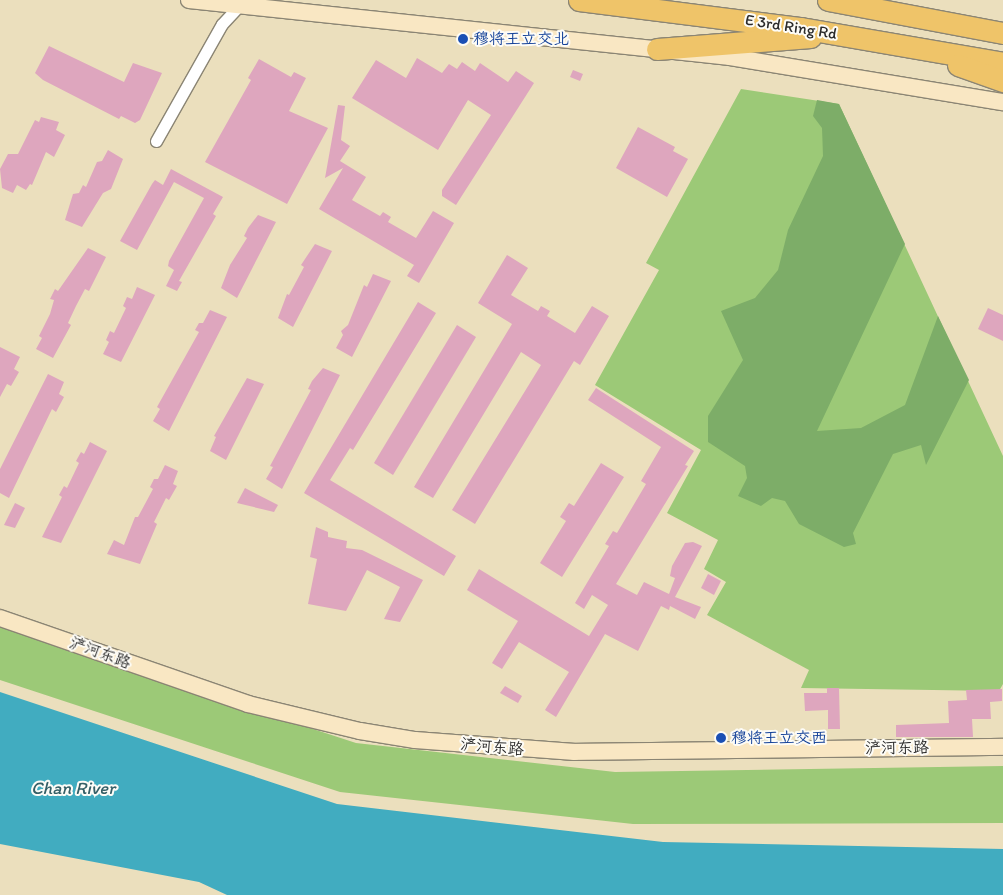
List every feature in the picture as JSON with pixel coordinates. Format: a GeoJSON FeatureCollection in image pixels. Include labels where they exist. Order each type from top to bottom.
{"type":"FeatureCollection","features":[{"type":"Feature","properties":{"kind":"highway","name":"E 3rd Ring Rd"},"geometry":{"type":"LineString","coordinates":[[579,0],[686,11],[891,43],[1003,63]]}},
{"type":"Feature","properties":{"kind":"highway","name":"E 3rd Ring Rd"},"geometry":{"type":"LineString","coordinates":[[828,0],[849,2],[1003,33]]}},
{"type":"Feature","properties":{"kind":"highway"},"geometry":{"type":"LineString","coordinates":[[900,12],[1003,18]]}},
{"type":"Feature","properties":{"kind":"highway"},"geometry":{"type":"LineString","coordinates":[[657,49],[755,44],[833,34]]}},
{"type":"Feature","properties":{"kind":"highway"},"geometry":{"type":"LineString","coordinates":[[891,43],[1003,81]]}},
{"type":"Feature","properties":{"kind":"street"},"geometry":{"type":"LineString","coordinates":[[189,0],[730,57],[1003,102]]}},
{"type":"Feature","properties":{"kind":"street"},"geometry":{"type":"LineString","coordinates":[[156,141],[222,24],[240,5]]}},
{"type":"Feature","properties":{"kind":"street","name":"浐河东路"},"geometry":{"type":"LineString","coordinates":[[0,618],[248,704],[360,731],[415,740],[575,752],[1003,747]]}},
{"type":"Feature","properties":{"kind":"green space"},"geometry":{"type":"Polygon","coordinates":[[[741,89],[839,104],[1003,456],[1003,684],[999,691],[801,688],[809,670],[707,615],[726,582],[704,569],[718,540],[667,513],[701,450],[595,385],[659,270],[646,263],[741,89]]]}},
{"type":"Feature","properties":{"kind":"green space"},"geometry":{"type":"Polygon","coordinates":[[[817,100],[839,104],[905,244],[817,431],[861,428],[905,405],[938,316],[969,380],[926,465],[921,445],[893,454],[853,533],[856,544],[844,547],[799,524],[785,501],[772,498],[761,506],[738,496],[747,478],[745,466],[708,442],[708,416],[743,360],[721,311],[755,298],[778,270],[788,230],[823,156],[822,128],[813,116],[817,100]]]}},
{"type":"Feature","properties":{"kind":"green space"},"geometry":{"type":"Polygon","coordinates":[[[0,627],[356,743],[615,772],[1003,766],[1003,823],[633,824],[340,792],[0,680],[0,627]]]}},
{"type":"Feature","properties":{"kind":"water","name":"Chan River"},"geometry":{"type":"Polygon","coordinates":[[[0,692],[337,804],[663,842],[1003,849],[1003,895],[227,895],[199,882],[0,844],[0,692]]]}},
{"type":"Feature","properties":{"kind":"building"},"geometry":{"type":"Polygon","coordinates":[[[49,46],[124,82],[133,63],[162,73],[140,120],[135,123],[121,116],[119,119],[43,80],[35,73],[49,46]]]}},
{"type":"Feature","properties":{"kind":"building"},"geometry":{"type":"Polygon","coordinates":[[[417,58],[442,73],[449,64],[457,69],[462,62],[475,71],[480,63],[508,82],[516,71],[534,83],[456,205],[442,196],[442,190],[491,115],[468,100],[438,150],[352,98],[376,60],[406,78],[417,58]]]}},
{"type":"Feature","properties":{"kind":"building"},"geometry":{"type":"Polygon","coordinates":[[[259,59],[291,77],[294,72],[306,78],[289,111],[328,128],[287,204],[205,162],[251,80],[248,78],[259,59]]]}},
{"type":"Feature","properties":{"kind":"building"},"geometry":{"type":"Polygon","coordinates":[[[573,70],[583,74],[580,81],[570,77],[573,70]]]}},
{"type":"Feature","properties":{"kind":"building"},"geometry":{"type":"Polygon","coordinates":[[[338,105],[345,106],[341,140],[350,146],[340,161],[366,177],[352,200],[380,216],[383,212],[391,217],[388,222],[416,238],[433,211],[454,223],[419,283],[407,276],[414,265],[319,209],[343,168],[325,178],[338,105]]]}},
{"type":"Feature","properties":{"kind":"building"},"geometry":{"type":"Polygon","coordinates":[[[41,117],[59,122],[56,130],[65,135],[54,157],[46,152],[32,185],[30,184],[26,190],[17,185],[13,193],[2,188],[0,169],[8,154],[18,154],[35,120],[39,122],[41,117]]]}},
{"type":"Feature","properties":{"kind":"building"},"geometry":{"type":"Polygon","coordinates":[[[638,127],[675,147],[673,151],[688,159],[667,197],[616,168],[638,127]]]}},
{"type":"Feature","properties":{"kind":"building"},"geometry":{"type":"Polygon","coordinates":[[[108,150],[123,159],[111,189],[103,193],[82,227],[65,220],[73,194],[79,193],[83,185],[86,187],[97,162],[102,161],[108,150]]]}},
{"type":"Feature","properties":{"kind":"building"},"geometry":{"type":"Polygon","coordinates":[[[171,169],[223,197],[213,214],[216,216],[179,281],[182,282],[177,291],[166,286],[174,270],[168,266],[169,261],[204,198],[174,182],[137,250],[120,241],[152,184],[155,180],[163,185],[171,169]]]}},
{"type":"Feature","properties":{"kind":"building"},"geometry":{"type":"Polygon","coordinates":[[[258,215],[276,222],[237,298],[221,288],[230,265],[247,238],[244,236],[248,228],[258,215]]]}},
{"type":"Feature","properties":{"kind":"building"},"geometry":{"type":"Polygon","coordinates":[[[315,244],[332,251],[293,327],[278,318],[287,294],[289,295],[304,267],[301,265],[315,244]]]}},
{"type":"Feature","properties":{"kind":"building"},"geometry":{"type":"Polygon","coordinates":[[[88,248],[106,257],[89,291],[85,289],[76,306],[68,323],[71,325],[53,358],[36,349],[42,338],[39,336],[50,314],[54,300],[50,299],[55,289],[58,291],[88,248]]]}},
{"type":"Feature","properties":{"kind":"building"},"geometry":{"type":"Polygon","coordinates":[[[507,255],[528,268],[511,295],[538,311],[541,306],[550,311],[547,316],[575,333],[592,306],[609,316],[580,365],[574,361],[475,524],[452,510],[541,365],[521,352],[433,498],[414,487],[512,324],[478,303],[507,255]]]}},
{"type":"Feature","properties":{"kind":"building"},"geometry":{"type":"Polygon","coordinates":[[[373,274],[391,281],[352,357],[336,348],[343,335],[341,331],[348,325],[364,285],[367,287],[373,274]]]}},
{"type":"Feature","properties":{"kind":"building"},"geometry":{"type":"Polygon","coordinates":[[[137,287],[155,295],[121,362],[103,354],[109,342],[106,340],[110,331],[114,333],[126,308],[123,306],[127,297],[132,299],[137,287]]]}},
{"type":"Feature","properties":{"kind":"building"},"geometry":{"type":"Polygon","coordinates":[[[418,302],[436,313],[353,450],[350,448],[330,480],[456,556],[444,576],[304,493],[418,302]]]}},
{"type":"Feature","properties":{"kind":"building"},"geometry":{"type":"Polygon","coordinates":[[[988,308],[1003,315],[1003,341],[978,329],[988,308]]]}},
{"type":"Feature","properties":{"kind":"building"},"geometry":{"type":"Polygon","coordinates":[[[210,310],[227,317],[169,431],[153,421],[160,409],[157,407],[199,332],[195,330],[199,323],[203,323],[210,310]]]}},
{"type":"Feature","properties":{"kind":"building"},"geometry":{"type":"Polygon","coordinates":[[[457,325],[476,337],[393,475],[374,463],[457,325]]]}},
{"type":"Feature","properties":{"kind":"building"},"geometry":{"type":"Polygon","coordinates":[[[0,347],[20,357],[14,369],[19,372],[11,386],[7,384],[0,397],[0,347]]]}},
{"type":"Feature","properties":{"kind":"building"},"geometry":{"type":"Polygon","coordinates":[[[323,368],[340,375],[282,489],[266,479],[273,467],[270,466],[311,390],[308,389],[312,381],[323,368]]]}},
{"type":"Feature","properties":{"kind":"building"},"geometry":{"type":"Polygon","coordinates":[[[48,374],[64,382],[59,394],[64,397],[56,412],[52,409],[9,498],[0,493],[0,469],[48,374]]]}},
{"type":"Feature","properties":{"kind":"building"},"geometry":{"type":"Polygon","coordinates":[[[247,378],[264,384],[226,460],[210,451],[216,437],[214,436],[247,378]]]}},
{"type":"Feature","properties":{"kind":"building"},"geometry":{"type":"Polygon","coordinates":[[[596,388],[694,451],[685,465],[688,466],[616,584],[637,595],[644,582],[669,594],[675,578],[670,576],[672,566],[685,543],[693,542],[702,546],[675,597],[701,607],[695,619],[670,606],[669,610],[661,606],[638,651],[605,634],[556,717],[545,710],[569,672],[519,642],[502,669],[492,663],[518,621],[467,590],[479,569],[589,636],[608,605],[592,595],[584,609],[575,603],[609,546],[605,544],[613,531],[617,533],[646,484],[641,481],[661,447],[588,400],[596,388]]]}},
{"type":"Feature","properties":{"kind":"building"},"geometry":{"type":"Polygon","coordinates":[[[90,442],[107,451],[61,543],[42,537],[62,497],[59,495],[64,486],[67,488],[79,463],[76,461],[81,452],[84,454],[90,442]]]}},
{"type":"Feature","properties":{"kind":"building"},"geometry":{"type":"Polygon","coordinates":[[[601,463],[624,477],[562,577],[540,563],[566,521],[560,517],[569,503],[574,506],[601,463]]]}},
{"type":"Feature","properties":{"kind":"building"},"geometry":{"type":"Polygon","coordinates":[[[165,465],[178,471],[173,484],[177,486],[169,500],[166,498],[154,522],[157,524],[140,564],[107,554],[114,540],[124,545],[135,517],[138,517],[153,489],[150,487],[154,479],[158,479],[165,465]]]}},
{"type":"Feature","properties":{"kind":"building"},"geometry":{"type":"Polygon","coordinates":[[[245,488],[278,505],[274,512],[237,503],[245,488]]]}},
{"type":"Feature","properties":{"kind":"building"},"geometry":{"type":"Polygon","coordinates":[[[15,503],[25,508],[15,528],[4,525],[15,503]]]}},
{"type":"Feature","properties":{"kind":"building"},"geometry":{"type":"Polygon","coordinates":[[[316,527],[328,532],[328,537],[347,541],[346,548],[362,550],[423,580],[400,622],[384,619],[400,587],[367,570],[346,611],[308,604],[317,559],[310,557],[316,527]]]}},
{"type":"Feature","properties":{"kind":"building"},"geometry":{"type":"Polygon","coordinates":[[[708,574],[721,581],[714,595],[701,588],[708,574]]]}},
{"type":"Feature","properties":{"kind":"building"},"geometry":{"type":"Polygon","coordinates":[[[505,686],[522,696],[518,703],[500,693],[505,686]]]}},
{"type":"Feature","properties":{"kind":"building"},"geometry":{"type":"Polygon","coordinates":[[[827,688],[839,688],[840,729],[828,729],[828,710],[805,711],[804,693],[827,693],[827,688]]]}},
{"type":"Feature","properties":{"kind":"building"},"geometry":{"type":"Polygon","coordinates":[[[1002,689],[1002,701],[990,702],[991,719],[972,719],[973,737],[896,737],[896,725],[949,723],[948,701],[967,700],[966,690],[1002,689]]]}},
{"type":"Feature","properties":{"kind":"place","name":"穆将王立交北"},"geometry":{"type":"Point","coordinates":[463,39]}},
{"type":"Feature","properties":{"kind":"place","name":"穆将王立交西"},"geometry":{"type":"Point","coordinates":[721,738]}}]}
